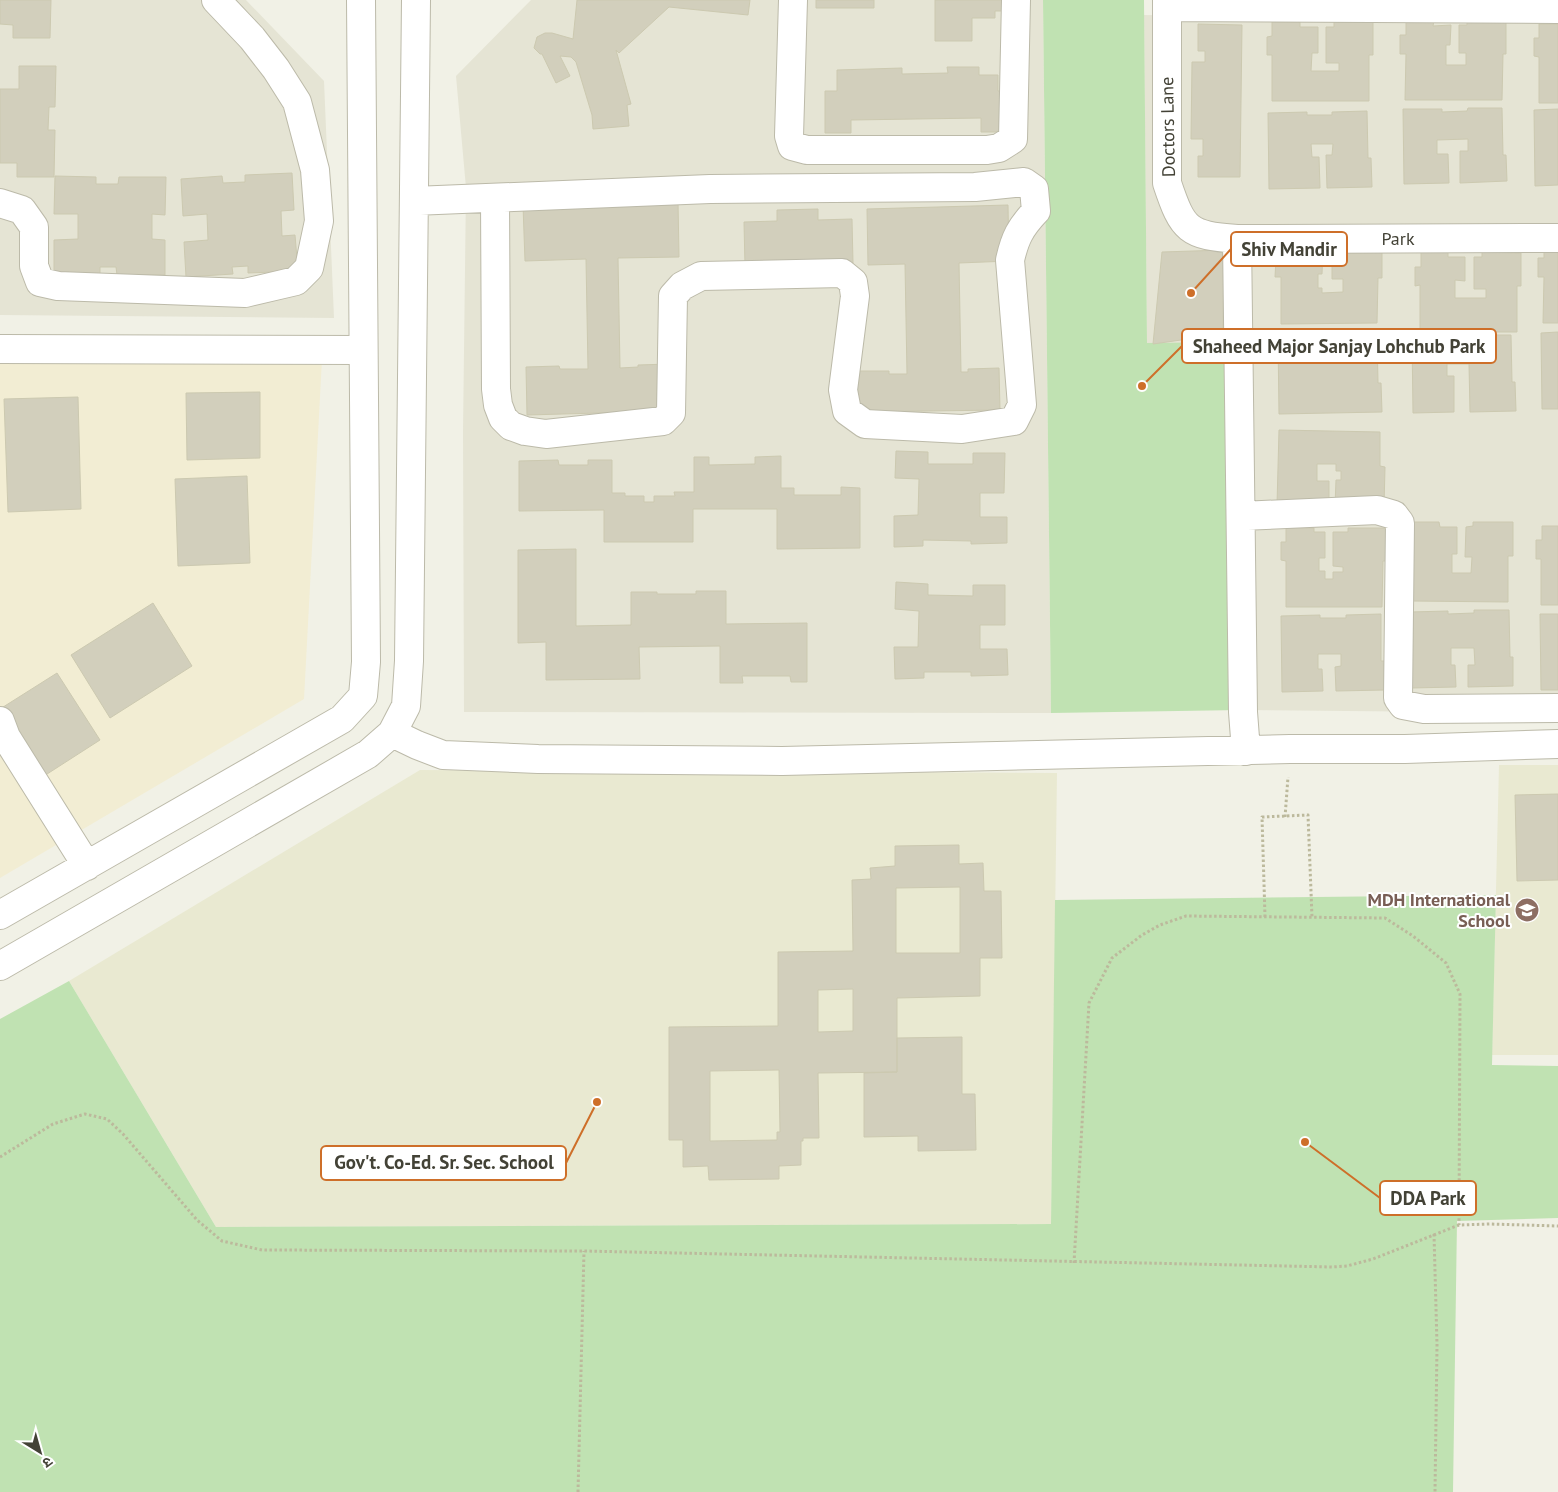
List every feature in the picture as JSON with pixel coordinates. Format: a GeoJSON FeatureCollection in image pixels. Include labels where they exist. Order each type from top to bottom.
{"type":"FeatureCollection","features":[{"type":"Feature","properties":{"kind":"street"},"geometry":{"type":"LineString","coordinates":[[0,202],[22,210],[34,227],[34,266],[40,282],[58,286],[245,293],[296,281],[309,268],[319,220],[315,170],[305,128],[297,102],[276,69],[252,38],[216,0]]}},
{"type":"Feature","properties":{"kind":"street"},"geometry":{"type":"LineString","coordinates":[[0,915],[342,719],[363,696],[366,662],[361,0]]}},
{"type":"Feature","properties":{"kind":"street"},"geometry":{"type":"LineString","coordinates":[[0,966],[368,754],[392,733],[406,706],[409,661],[416,0]]}},
{"type":"Feature","properties":{"kind":"street"},"geometry":{"type":"LineString","coordinates":[[793,0],[789,136],[792,146],[807,150],[987,150],[1000,148],[1013,138],[1016,0]]}},
{"type":"Feature","properties":{"kind":"street"},"geometry":{"type":"LineString","coordinates":[[1167,4],[1558,9]]}},
{"type":"Feature","properties":{"kind":"street","name":"Doctors Lane"},"geometry":{"type":"LineString","coordinates":[[1167,4],[1167,183],[1176,210],[1189,229],[1207,236],[1237,239]]}},
{"type":"Feature","properties":{"kind":"street"},"geometry":{"type":"LineString","coordinates":[[414,200],[710,189],[975,186],[1024,182],[1034,189],[1036,211],[1024,224],[1015,239],[1010,260],[1022,405],[1014,421],[962,429],[865,424],[847,411],[843,390],[854,296],[853,282],[842,273],[701,276],[682,286],[674,296],[671,413],[663,421],[546,434],[525,431],[511,426],[503,418],[498,405],[496,389],[495,198]]}},
{"type":"Feature","properties":{"kind":"street","name":"Park"},"geometry":{"type":"LineString","coordinates":[[1237,239],[1558,238]]}},
{"type":"Feature","properties":{"kind":"street"},"geometry":{"type":"LineString","coordinates":[[1237,239],[1243,712],[1246,752]]}},
{"type":"Feature","properties":{"kind":"street"},"geometry":{"type":"LineString","coordinates":[[0,349],[363,350]]}},
{"type":"Feature","properties":{"kind":"street"},"geometry":{"type":"LineString","coordinates":[[1241,516],[1377,510],[1394,515],[1400,523],[1398,698],[1403,704],[1424,709],[1558,708]]}},
{"type":"Feature","properties":{"kind":"street"},"geometry":{"type":"LineString","coordinates":[[0,721],[6,737],[87,866]]}},
{"type":"Feature","properties":{"kind":"street"},"geometry":{"type":"LineString","coordinates":[[392,733],[416,746],[443,755],[538,759],[782,761],[1246,752],[1290,749],[1405,749],[1558,744]]}},
{"type":"Feature","properties":{"kind":"path"},"geometry":{"type":"LineString","coordinates":[[1285,816],[1290,749]]}},
{"type":"Feature","properties":{"kind":"path"},"geometry":{"type":"LineString","coordinates":[[1265,917],[1262,817],[1308,815],[1312,917]]}},
{"type":"Feature","properties":{"kind":"path"},"geometry":{"type":"LineString","coordinates":[[1074,1263],[1089,1003],[1112,958],[1142,935],[1160,925],[1186,916],[1385,918],[1413,936],[1446,963],[1460,994],[1459,1225]]}},
{"type":"Feature","properties":{"kind":"path"},"geometry":{"type":"LineString","coordinates":[[0,1157],[53,1124],[85,1114],[108,1119],[197,1220],[222,1241],[262,1250],[584,1251],[1074,1263],[1332,1267],[1347,1266],[1373,1259],[1405,1248],[1434,1234],[1459,1225],[1558,1226]]}},
{"type":"Feature","properties":{"kind":"path"},"geometry":{"type":"LineString","coordinates":[[1434,1234],[1437,1345],[1435,1492]]}},
{"type":"Feature","properties":{"kind":"path"},"geometry":{"type":"LineString","coordinates":[[578,1492],[584,1251]]}},
{"type":"Feature","properties":{"kind":"shaded area"},"geometry":{"type":"Polygon","coordinates":[[[0,0],[246,0],[324,81],[334,318],[0,315],[0,0]]]}},
{"type":"Feature","properties":{"kind":"shaded area"},"geometry":{"type":"Polygon","coordinates":[[[531,0],[1043,0],[1051,713],[464,712],[463,432],[466,188],[456,76],[531,0]]]}},
{"type":"Feature","properties":{"kind":"shaded area"},"geometry":{"type":"Polygon","coordinates":[[[1144,15],[1558,21],[1558,713],[1241,710],[1147,344],[1144,15]]]}},
{"type":"Feature","properties":{"kind":"shaded area"},"geometry":{"type":"Polygon","coordinates":[[[0,352],[322,359],[304,699],[0,878],[0,352]]]}},
{"type":"Feature","properties":{"kind":"shaded area","name":"MDH International School"},"geometry":{"type":"Polygon","coordinates":[[[1499,765],[1558,765],[1558,1055],[1492,1055],[1499,765]]]}},
{"type":"Feature","properties":{"kind":"shaded area"},"geometry":{"type":"Polygon","coordinates":[[[420,770],[1057,773],[1051,1224],[216,1227],[69,981],[420,770]]]}},
{"type":"Feature","properties":{"kind":"green space"},"geometry":{"type":"Polygon","coordinates":[[[1043,0],[1144,0],[1147,343],[1237,342],[1241,710],[1051,713],[1043,0]]]}},
{"type":"Feature","properties":{"kind":"green space"},"geometry":{"type":"Polygon","coordinates":[[[1496,895],[1492,1065],[1558,1066],[1558,1218],[1457,1221],[1453,1492],[0,1492],[0,1019],[69,981],[216,1227],[1051,1224],[1055,900],[1496,895]]]}},
{"type":"Feature","properties":{"kind":"building"},"geometry":{"type":"Polygon","coordinates":[[[0,0],[51,0],[50,38],[13,38],[13,25],[0,24],[0,0]]]}},
{"type":"Feature","properties":{"kind":"building"},"geometry":{"type":"Polygon","coordinates":[[[577,0],[750,0],[748,15],[669,7],[619,53],[616,50],[631,104],[627,105],[629,126],[593,129],[592,115],[576,62],[571,57],[560,56],[570,76],[556,83],[542,54],[534,48],[537,37],[545,33],[573,39],[577,0]]]}},
{"type":"Feature","properties":{"kind":"building"},"geometry":{"type":"Polygon","coordinates":[[[816,0],[874,0],[874,8],[816,8],[816,0]]]}},
{"type":"Feature","properties":{"kind":"building"},"geometry":{"type":"Polygon","coordinates":[[[935,0],[1013,0],[1004,11],[995,11],[995,18],[972,18],[972,41],[935,41],[935,0]]]}},
{"type":"Feature","properties":{"kind":"building"},"geometry":{"type":"Polygon","coordinates":[[[1406,21],[1434,21],[1433,26],[1451,25],[1450,45],[1446,45],[1446,65],[1466,65],[1466,53],[1459,53],[1459,25],[1467,25],[1467,21],[1506,21],[1506,54],[1503,54],[1502,100],[1405,100],[1406,54],[1400,54],[1400,35],[1406,35],[1406,21]]]}},
{"type":"Feature","properties":{"kind":"building"},"geometry":{"type":"Polygon","coordinates":[[[1272,22],[1300,22],[1300,27],[1318,27],[1318,53],[1312,53],[1311,71],[1339,71],[1339,63],[1326,63],[1326,27],[1334,27],[1334,22],[1373,22],[1373,55],[1369,55],[1369,101],[1272,101],[1272,55],[1267,55],[1267,37],[1272,36],[1272,22]]]}},
{"type":"Feature","properties":{"kind":"building"},"geometry":{"type":"Polygon","coordinates":[[[1198,24],[1242,25],[1240,177],[1198,177],[1198,156],[1203,156],[1203,139],[1191,139],[1192,62],[1205,62],[1205,51],[1198,51],[1198,24]]]}},
{"type":"Feature","properties":{"kind":"building"},"geometry":{"type":"Polygon","coordinates":[[[1539,24],[1558,24],[1558,103],[1539,103],[1539,57],[1534,56],[1534,38],[1539,38],[1539,24]]]}},
{"type":"Feature","properties":{"kind":"building"},"geometry":{"type":"Polygon","coordinates":[[[19,66],[56,66],[55,107],[49,107],[48,130],[55,130],[54,177],[17,177],[17,163],[0,163],[0,89],[19,89],[19,66]]]}},
{"type":"Feature","properties":{"kind":"building"},"geometry":{"type":"Polygon","coordinates":[[[947,67],[979,67],[979,75],[998,75],[998,91],[1005,91],[1006,132],[981,132],[981,118],[851,120],[851,133],[825,133],[825,91],[837,91],[837,70],[902,68],[902,74],[948,73],[947,67]]]}},
{"type":"Feature","properties":{"kind":"building"},"geometry":{"type":"Polygon","coordinates":[[[1468,108],[1502,108],[1503,155],[1506,155],[1507,181],[1460,183],[1460,151],[1468,151],[1468,139],[1437,140],[1437,154],[1448,154],[1449,183],[1404,184],[1403,109],[1442,109],[1442,112],[1467,111],[1468,108]]]}},
{"type":"Feature","properties":{"kind":"building"},"geometry":{"type":"Polygon","coordinates":[[[1558,109],[1558,185],[1535,186],[1534,110],[1558,109]]]}},
{"type":"Feature","properties":{"kind":"building"},"geometry":{"type":"Polygon","coordinates":[[[1367,111],[1368,158],[1371,158],[1372,187],[1327,188],[1326,155],[1332,155],[1333,144],[1311,144],[1312,157],[1319,157],[1320,188],[1269,189],[1268,113],[1307,112],[1307,115],[1332,115],[1332,112],[1367,111]]]}},
{"type":"Feature","properties":{"kind":"building"},"geometry":{"type":"Polygon","coordinates":[[[292,173],[294,210],[281,211],[282,236],[295,235],[298,271],[248,273],[248,266],[232,267],[233,274],[186,277],[184,242],[208,240],[207,214],[183,216],[181,179],[222,176],[223,183],[245,182],[245,175],[292,173]]]}},
{"type":"Feature","properties":{"kind":"building"},"geometry":{"type":"Polygon","coordinates":[[[55,176],[96,177],[96,184],[118,184],[119,177],[166,177],[165,215],[152,214],[152,239],[165,240],[165,275],[117,275],[116,267],[100,267],[100,275],[54,275],[54,240],[78,239],[78,214],[54,214],[55,176]]]}},
{"type":"Feature","properties":{"kind":"building"},"geometry":{"type":"Polygon","coordinates":[[[678,201],[679,257],[618,258],[620,368],[638,367],[638,365],[669,364],[670,411],[527,415],[526,367],[559,366],[560,369],[588,369],[586,259],[525,261],[523,205],[678,201]]]}},
{"type":"Feature","properties":{"kind":"building"},"geometry":{"type":"Polygon","coordinates":[[[1008,205],[1009,261],[959,263],[961,372],[968,372],[968,369],[999,368],[1000,410],[858,412],[856,371],[889,371],[889,374],[907,374],[905,264],[868,265],[867,209],[1008,205]]]}},
{"type":"Feature","properties":{"kind":"building"},"geometry":{"type":"Polygon","coordinates":[[[818,209],[818,220],[852,219],[853,263],[745,266],[744,222],[777,221],[777,210],[818,209]]]}},
{"type":"Feature","properties":{"kind":"building"},"geometry":{"type":"Polygon","coordinates":[[[1281,244],[1323,249],[1322,274],[1318,274],[1318,288],[1322,288],[1322,293],[1343,292],[1343,279],[1332,279],[1332,249],[1382,244],[1382,278],[1378,278],[1377,323],[1281,324],[1281,277],[1275,277],[1276,259],[1281,259],[1281,244]]]}},
{"type":"Feature","properties":{"kind":"building"},"geometry":{"type":"Polygon","coordinates":[[[1544,244],[1558,244],[1558,323],[1543,323],[1544,277],[1538,277],[1538,258],[1544,258],[1544,244]]]}},
{"type":"Feature","properties":{"kind":"building"},"geometry":{"type":"Polygon","coordinates":[[[1224,250],[1223,334],[1153,344],[1162,252],[1224,250]]]}},
{"type":"Feature","properties":{"kind":"building"},"geometry":{"type":"Polygon","coordinates":[[[1421,252],[1448,252],[1448,257],[1465,257],[1465,281],[1455,280],[1455,298],[1486,298],[1486,289],[1474,289],[1474,257],[1482,257],[1482,252],[1521,253],[1521,286],[1517,286],[1517,332],[1420,332],[1420,285],[1415,286],[1415,267],[1421,267],[1421,252]]]}},
{"type":"Feature","properties":{"kind":"building"},"geometry":{"type":"Polygon","coordinates":[[[1558,332],[1558,409],[1542,409],[1541,333],[1558,332]]]}},
{"type":"Feature","properties":{"kind":"building"},"geometry":{"type":"Polygon","coordinates":[[[1377,335],[1378,383],[1381,383],[1382,412],[1279,414],[1278,338],[1317,337],[1317,340],[1343,340],[1343,337],[1377,335]]]}},
{"type":"Feature","properties":{"kind":"building"},"geometry":{"type":"Polygon","coordinates":[[[1477,335],[1511,335],[1512,382],[1515,382],[1516,411],[1470,412],[1469,364],[1447,364],[1447,376],[1454,376],[1454,412],[1413,413],[1412,337],[1451,336],[1451,339],[1476,339],[1477,335]]]}},
{"type":"Feature","properties":{"kind":"building"},"geometry":{"type":"Polygon","coordinates":[[[260,392],[260,458],[187,460],[186,393],[260,392]]]}},
{"type":"Feature","properties":{"kind":"building"},"geometry":{"type":"Polygon","coordinates":[[[78,397],[81,509],[8,512],[4,399],[78,397]]]}},
{"type":"Feature","properties":{"kind":"building"},"geometry":{"type":"Polygon","coordinates":[[[1279,430],[1380,432],[1380,466],[1385,467],[1384,507],[1335,506],[1336,480],[1341,480],[1341,471],[1336,471],[1336,464],[1317,464],[1317,481],[1329,481],[1329,506],[1277,505],[1279,430]]]}},
{"type":"Feature","properties":{"kind":"building"},"geometry":{"type":"Polygon","coordinates":[[[896,451],[928,452],[928,464],[973,464],[973,453],[1005,453],[1004,493],[980,493],[980,517],[1007,517],[1007,543],[971,544],[971,541],[923,540],[923,546],[894,547],[894,516],[918,515],[919,479],[895,478],[896,451]]]}},
{"type":"Feature","properties":{"kind":"building"},"geometry":{"type":"Polygon","coordinates":[[[781,456],[781,488],[794,488],[794,495],[841,495],[841,487],[860,488],[860,548],[777,549],[777,509],[693,509],[693,542],[604,542],[604,510],[519,511],[519,461],[558,460],[559,465],[588,465],[588,460],[612,460],[612,493],[625,493],[625,496],[644,496],[644,502],[654,502],[654,496],[675,496],[674,492],[694,492],[694,457],[709,457],[709,465],[755,464],[755,457],[781,456]]]}},
{"type":"Feature","properties":{"kind":"building"},"geometry":{"type":"Polygon","coordinates":[[[247,476],[250,563],[178,566],[175,479],[247,476]]]}},
{"type":"Feature","properties":{"kind":"building"},"geometry":{"type":"Polygon","coordinates":[[[1412,522],[1439,522],[1440,527],[1457,527],[1457,554],[1452,554],[1452,573],[1471,573],[1472,557],[1465,557],[1466,527],[1473,526],[1473,522],[1513,522],[1513,556],[1508,556],[1508,602],[1412,601],[1412,522]]]}},
{"type":"Feature","properties":{"kind":"building"},"geometry":{"type":"Polygon","coordinates":[[[1542,526],[1558,526],[1558,605],[1541,605],[1541,559],[1536,559],[1536,540],[1542,540],[1542,526]]]}},
{"type":"Feature","properties":{"kind":"building"},"geometry":{"type":"Polygon","coordinates":[[[1286,527],[1314,528],[1314,532],[1325,532],[1325,558],[1319,558],[1319,571],[1325,571],[1325,579],[1333,579],[1333,572],[1343,572],[1343,567],[1333,566],[1333,532],[1348,532],[1348,528],[1387,528],[1387,561],[1383,561],[1382,607],[1286,607],[1286,561],[1281,560],[1281,542],[1286,542],[1286,527]]]}},
{"type":"Feature","properties":{"kind":"building"},"geometry":{"type":"Polygon","coordinates":[[[576,549],[576,626],[631,625],[631,592],[696,594],[696,591],[726,591],[726,624],[807,623],[807,682],[791,682],[790,676],[742,676],[743,683],[720,683],[720,646],[639,647],[640,679],[546,680],[546,642],[518,643],[518,550],[576,549]]]}},
{"type":"Feature","properties":{"kind":"building"},"geometry":{"type":"Polygon","coordinates":[[[896,582],[928,584],[928,595],[973,596],[973,585],[1005,585],[1005,625],[980,625],[980,649],[1007,649],[1008,675],[971,676],[971,672],[924,672],[924,678],[895,679],[894,647],[918,647],[919,611],[895,609],[896,582]]]}},
{"type":"Feature","properties":{"kind":"building"},"geometry":{"type":"Polygon","coordinates":[[[153,603],[192,666],[110,718],[71,655],[153,603]]]}},
{"type":"Feature","properties":{"kind":"building"},"geometry":{"type":"Polygon","coordinates":[[[1474,610],[1509,610],[1510,657],[1513,657],[1513,686],[1468,687],[1468,665],[1475,665],[1474,648],[1451,648],[1451,665],[1455,665],[1456,687],[1411,688],[1410,612],[1448,611],[1448,614],[1474,613],[1474,610]]]}},
{"type":"Feature","properties":{"kind":"building"},"geometry":{"type":"Polygon","coordinates":[[[1381,614],[1381,661],[1385,661],[1385,690],[1336,691],[1335,667],[1341,666],[1341,654],[1318,654],[1318,669],[1322,669],[1323,691],[1282,692],[1281,616],[1320,615],[1320,618],[1346,618],[1346,615],[1381,614]]]}},
{"type":"Feature","properties":{"kind":"building"},"geometry":{"type":"Polygon","coordinates":[[[1540,614],[1558,614],[1558,690],[1541,690],[1540,614]]]}},
{"type":"Feature","properties":{"kind":"building"},"geometry":{"type":"Polygon","coordinates":[[[57,673],[100,740],[44,776],[0,709],[57,673]]]}},
{"type":"Feature","properties":{"kind":"building"},"geometry":{"type":"Polygon","coordinates":[[[1558,794],[1558,880],[1517,881],[1515,795],[1558,794]]]}},
{"type":"Feature","properties":{"kind":"building"},"geometry":{"type":"Polygon","coordinates":[[[959,845],[959,864],[983,863],[984,891],[1001,891],[1002,958],[980,958],[980,996],[897,998],[897,1072],[818,1073],[819,1138],[803,1138],[803,1141],[801,1141],[801,1165],[779,1166],[779,1179],[709,1180],[708,1166],[683,1167],[683,1140],[669,1140],[669,1027],[778,1026],[778,952],[853,951],[852,880],[871,879],[870,868],[895,866],[895,846],[959,845]],[[960,887],[896,888],[896,953],[960,953],[960,887]],[[853,989],[818,990],[818,1032],[853,1031],[853,989]],[[779,1070],[710,1071],[710,1141],[777,1140],[777,1132],[780,1132],[779,1070]]]}},
{"type":"Feature","properties":{"kind":"building"},"geometry":{"type":"Polygon","coordinates":[[[962,1037],[962,1094],[975,1094],[976,1150],[918,1151],[918,1136],[864,1137],[864,1073],[897,1072],[897,1038],[962,1037]]]}},
{"type":"Feature","properties":{"kind":"place","name":"Shiv Mandir"},"geometry":{"type":"Point","coordinates":[1191,293]}},
{"type":"Feature","properties":{"kind":"place","name":"Shaheed Major Sanjay Lohchub Park"},"geometry":{"type":"Point","coordinates":[1142,386]}},
{"type":"Feature","properties":{"kind":"place","name":"MDH International School"},"geometry":{"type":"Point","coordinates":[1527,910]}},
{"type":"Feature","properties":{"kind":"place","name":"Gov't. Co-Ed. Sr. Sec. School"},"geometry":{"type":"Point","coordinates":[597,1102]}},
{"type":"Feature","properties":{"kind":"place","name":"DDA Park"},"geometry":{"type":"Point","coordinates":[1305,1142]}}]}
